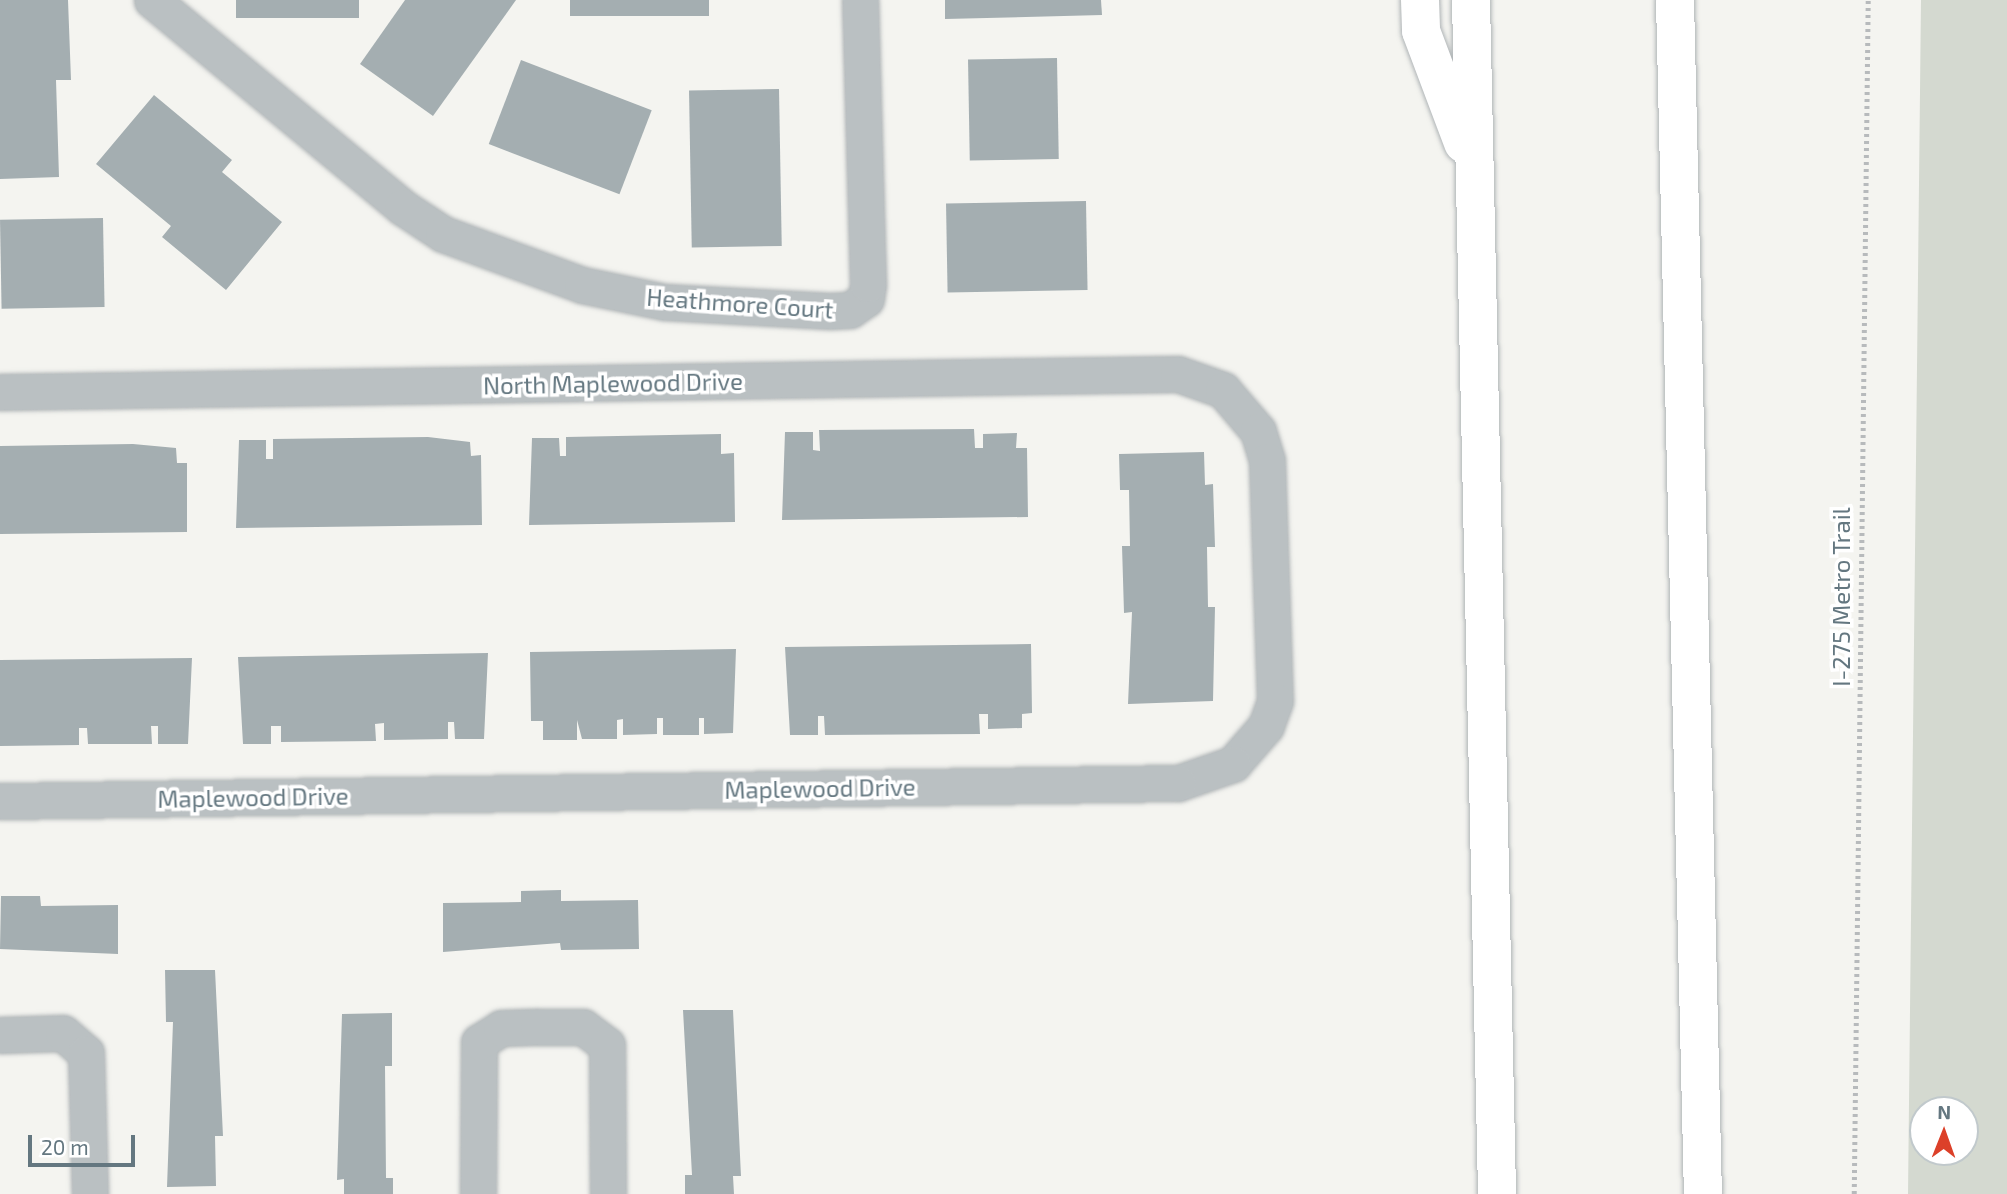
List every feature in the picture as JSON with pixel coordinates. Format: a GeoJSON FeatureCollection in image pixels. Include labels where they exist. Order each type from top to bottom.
{"type":"FeatureCollection","features":[{"type":"Feature","properties":{"kind":"highway"},"geometry":{"type":"LineString","coordinates":[[1420,0],[1420,31],[1473,168]]}},
{"type":"Feature","properties":{"kind":"highway"},"geometry":{"type":"LineString","coordinates":[[1471,0],[1497,1194]]}},
{"type":"Feature","properties":{"kind":"highway"},"geometry":{"type":"LineString","coordinates":[[1675,0],[1703,1194]]}},
{"type":"Feature","properties":{"kind":"highway"},"geometry":{"type":"LineString","coordinates":[[1675,58],[1694,0]]}},
{"type":"Feature","properties":{"kind":"street","name":"Heathmore Court"},"geometry":{"type":"LineString","coordinates":[[152,0],[402,207],[443,234],[582,285],[664,302],[830,311],[850,310],[866,299],[868,284],[860,0]]}},
{"type":"Feature","properties":{"kind":"street","name":"North Maplewood Drive"},"geometry":{"type":"LineString","coordinates":[[0,392],[1178,374],[1223,390]]}},
{"type":"Feature","properties":{"kind":"street","name":"Maplewood Drive"},"geometry":{"type":"LineString","coordinates":[[0,801],[1207,778],[1254,743],[1275,701],[1267,461],[1258,432],[1223,390]]}},
{"type":"Feature","properties":{"kind":"street"},"geometry":{"type":"LineString","coordinates":[[478,1194],[479,1042],[501,1028],[572,1027],[599,1035],[607,1045],[608,1194]]}},
{"type":"Feature","properties":{"kind":"street"},"geometry":{"type":"LineString","coordinates":[[0,1035],[63,1033],[86,1053],[90,1194]]}},
{"type":"Feature","properties":{"kind":"path","name":"I-275 Metro Trail"},"geometry":{"type":"LineString","coordinates":[[1854,1194],[1868,0]]}},
{"type":"Feature","properties":{"kind":"shaded area"},"geometry":{"type":"Polygon","coordinates":[[[1921,0],[2007,0],[2007,1194],[1908,1194],[1909,1102],[1909,1166],[1979,1166],[1979,1096],[1909,1096],[1921,0]]]}},
{"type":"Feature","properties":{"kind":"building"},"geometry":{"type":"Polygon","coordinates":[[[0,0],[68,0],[71,80],[56,80],[59,177],[0,179],[0,0]]]}},
{"type":"Feature","properties":{"kind":"building"},"geometry":{"type":"Polygon","coordinates":[[[236,0],[359,0],[359,18],[236,18],[236,0]]]}},
{"type":"Feature","properties":{"kind":"building"},"geometry":{"type":"Polygon","coordinates":[[[405,0],[516,0],[433,116],[360,64],[405,0]]]}},
{"type":"Feature","properties":{"kind":"building"},"geometry":{"type":"Polygon","coordinates":[[[570,0],[709,0],[709,16],[570,16],[570,0]]]}},
{"type":"Feature","properties":{"kind":"building"},"geometry":{"type":"Polygon","coordinates":[[[945,0],[1101,0],[1102,15],[945,19],[945,0]]]}},
{"type":"Feature","properties":{"kind":"building"},"geometry":{"type":"Polygon","coordinates":[[[1057,58],[1059,159],[970,161],[968,60],[1057,58]]]}},
{"type":"Feature","properties":{"kind":"building"},"geometry":{"type":"Polygon","coordinates":[[[521,60],[652,110],[619,194],[489,144],[521,60]]]}},
{"type":"Feature","properties":{"kind":"building"},"geometry":{"type":"Polygon","coordinates":[[[779,89],[782,246],[692,248],[689,91],[779,89]]]}},
{"type":"Feature","properties":{"kind":"building"},"geometry":{"type":"Polygon","coordinates":[[[154,95],[232,160],[222,172],[282,222],[226,290],[162,237],[171,226],[96,164],[154,95]]]}},
{"type":"Feature","properties":{"kind":"building"},"geometry":{"type":"Polygon","coordinates":[[[1086,201],[1088,290],[948,292],[946,203],[1086,201]]]}},
{"type":"Feature","properties":{"kind":"building"},"geometry":{"type":"Polygon","coordinates":[[[103,218],[105,307],[2,309],[0,220],[103,218]]]}},
{"type":"Feature","properties":{"kind":"building"},"geometry":{"type":"Polygon","coordinates":[[[974,429],[975,448],[983,448],[983,434],[1017,433],[1016,448],[1027,448],[1028,517],[782,520],[785,432],[813,432],[813,450],[820,451],[819,430],[974,429]]]}},
{"type":"Feature","properties":{"kind":"building"},"geometry":{"type":"Polygon","coordinates":[[[721,434],[721,454],[734,453],[735,522],[529,525],[532,438],[559,438],[560,456],[566,456],[566,437],[721,434]]]}},
{"type":"Feature","properties":{"kind":"building"},"geometry":{"type":"Polygon","coordinates":[[[428,437],[470,442],[471,456],[481,455],[482,525],[236,528],[239,440],[266,440],[266,459],[273,459],[273,439],[428,437]]]}},
{"type":"Feature","properties":{"kind":"building"},"geometry":{"type":"Polygon","coordinates":[[[133,444],[176,448],[177,463],[187,463],[187,532],[0,534],[0,446],[133,444]]]}},
{"type":"Feature","properties":{"kind":"building"},"geometry":{"type":"Polygon","coordinates":[[[1204,452],[1205,485],[1213,484],[1215,547],[1207,547],[1208,607],[1215,607],[1213,701],[1128,704],[1132,612],[1124,613],[1122,546],[1130,546],[1129,490],[1120,490],[1119,454],[1204,452]]]}},
{"type":"Feature","properties":{"kind":"building"},"geometry":{"type":"Polygon","coordinates":[[[1031,644],[1032,713],[1022,714],[1022,728],[988,729],[988,714],[979,714],[980,734],[825,735],[824,716],[818,716],[818,735],[790,735],[785,647],[1031,644]]]}},
{"type":"Feature","properties":{"kind":"building"},"geometry":{"type":"Polygon","coordinates":[[[736,649],[733,733],[704,734],[704,718],[699,718],[699,735],[663,735],[663,718],[657,718],[657,734],[623,735],[623,719],[617,720],[617,739],[582,739],[577,720],[577,740],[543,740],[543,721],[531,721],[530,652],[736,649]]]}},
{"type":"Feature","properties":{"kind":"building"},"geometry":{"type":"Polygon","coordinates":[[[488,653],[484,739],[455,739],[454,722],[448,722],[448,739],[384,740],[384,723],[375,724],[376,741],[281,742],[281,726],[271,726],[271,744],[243,744],[238,657],[488,653]]]}},
{"type":"Feature","properties":{"kind":"building"},"geometry":{"type":"Polygon","coordinates":[[[192,658],[188,744],[158,744],[158,726],[151,726],[152,744],[88,744],[87,728],[79,728],[79,745],[0,746],[0,660],[192,658]]]}},
{"type":"Feature","properties":{"kind":"building"},"geometry":{"type":"Polygon","coordinates":[[[561,890],[561,901],[638,900],[639,949],[561,950],[560,943],[443,952],[443,903],[521,902],[521,891],[561,890]]]}},
{"type":"Feature","properties":{"kind":"building"},"geometry":{"type":"Polygon","coordinates":[[[1,896],[40,896],[41,906],[118,905],[118,954],[0,949],[1,896]]]}},
{"type":"Feature","properties":{"kind":"building"},"geometry":{"type":"Polygon","coordinates":[[[165,970],[215,970],[223,1136],[215,1136],[216,1186],[167,1187],[173,1022],[166,1022],[165,970]]]}},
{"type":"Feature","properties":{"kind":"building"},"geometry":{"type":"Polygon","coordinates":[[[683,1010],[733,1010],[741,1176],[733,1176],[734,1194],[685,1194],[685,1175],[692,1175],[683,1010]]]}},
{"type":"Feature","properties":{"kind":"building"},"geometry":{"type":"Polygon","coordinates":[[[392,1013],[392,1066],[385,1066],[386,1178],[393,1178],[393,1194],[344,1194],[344,1179],[337,1180],[342,1014],[392,1013]]]}}]}
